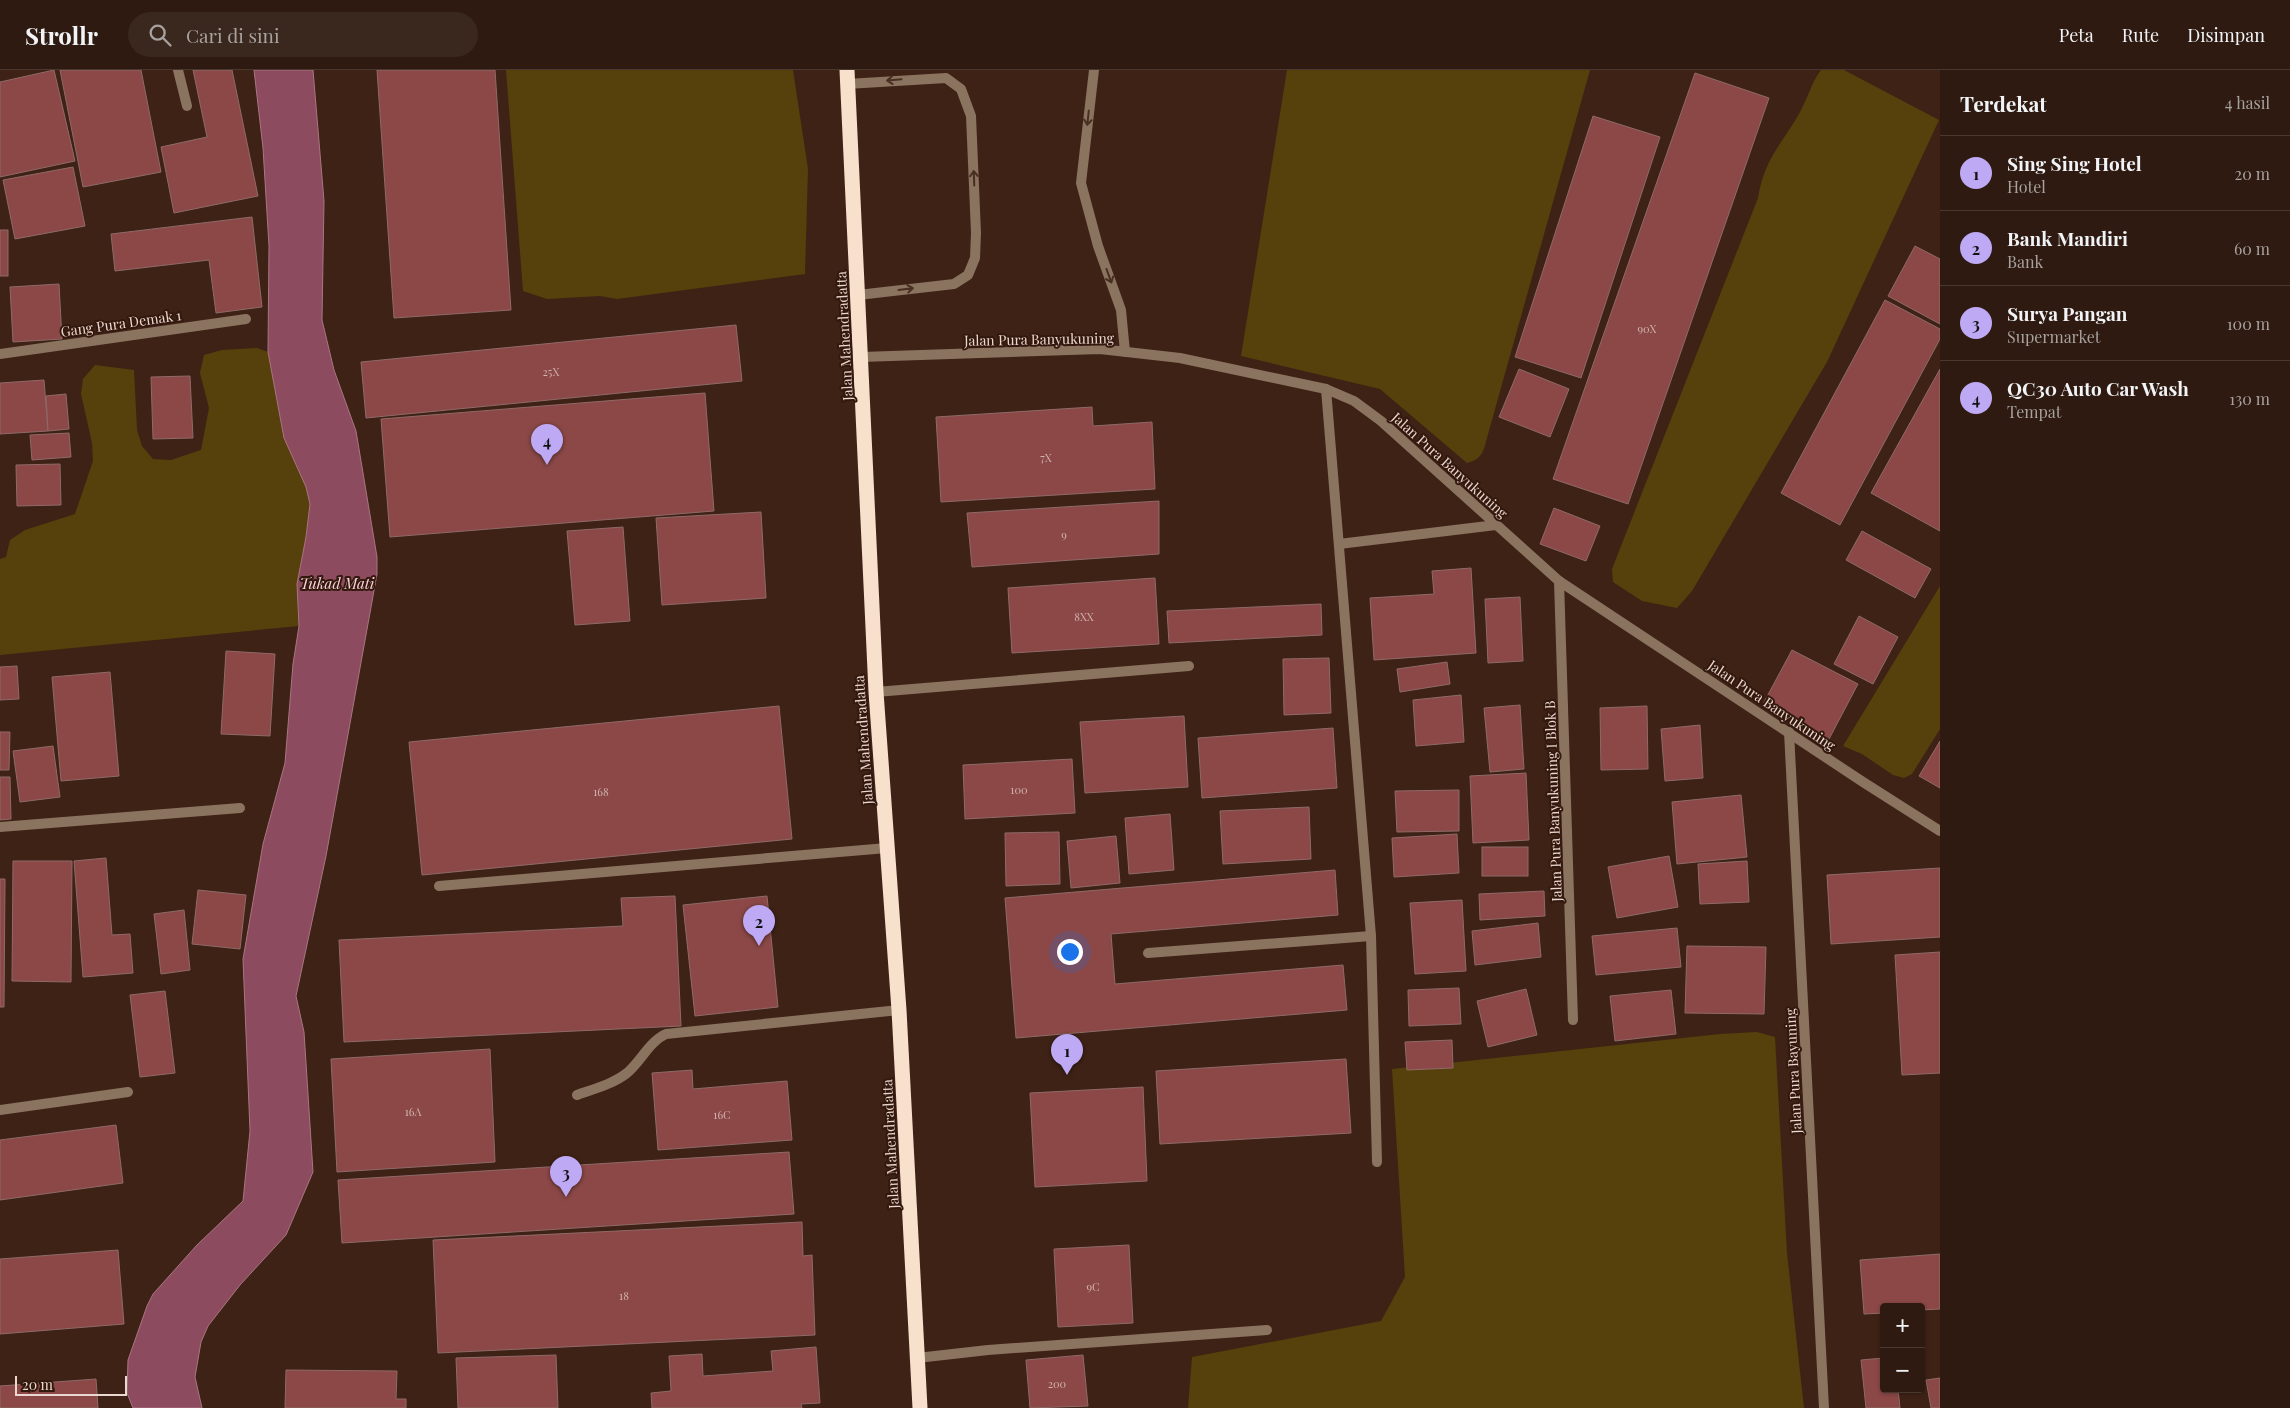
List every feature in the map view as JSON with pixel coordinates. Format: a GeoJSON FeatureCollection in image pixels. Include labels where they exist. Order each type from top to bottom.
{"type":"FeatureCollection","features":[{"type":"Feature","properties":{"kind":"highway","name":"Jalan Mahendradatta"},"geometry":{"type":"LineString","coordinates":[[847,77],[876,692],[899,1010],[920,1408]]}},
{"type":"Feature","properties":{"kind":"street"},"geometry":{"type":"LineString","coordinates":[[178,70],[187,106]]}},
{"type":"Feature","properties":{"kind":"street"},"geometry":{"type":"LineString","coordinates":[[1094,70],[1081,183],[1098,246],[1121,310],[1125,352]]}},
{"type":"Feature","properties":{"kind":"street"},"geometry":{"type":"LineString","coordinates":[[847,77],[946,78],[961,89],[972,116],[976,233],[975,258],[968,275],[954,284],[858,295]]}},
{"type":"Feature","properties":{"kind":"street","name":"Gang Pura Demak 1"},"geometry":{"type":"LineString","coordinates":[[0,354],[246,319]]}},
{"type":"Feature","properties":{"kind":"street","name":"Jalan Pura Banyukuning"},"geometry":{"type":"LineString","coordinates":[[861,357],[1100,349],[1180,358],[1326,389],[1354,401],[1381,421],[1559,581],[1940,831]]}},
{"type":"Feature","properties":{"kind":"street"},"geometry":{"type":"LineString","coordinates":[[1326,389],[1371,936],[1377,1162]]}},
{"type":"Feature","properties":{"kind":"street"},"geometry":{"type":"LineString","coordinates":[[1339,544],[1496,525]]}},
{"type":"Feature","properties":{"kind":"street","name":"Jalan Pura Banyukuning I Blok B"},"geometry":{"type":"LineString","coordinates":[[1559,581],[1573,1020]]}},
{"type":"Feature","properties":{"kind":"street"},"geometry":{"type":"LineString","coordinates":[[876,692],[1189,666]]}},
{"type":"Feature","properties":{"kind":"street","name":"Jalan Pura Bayuning"},"geometry":{"type":"LineString","coordinates":[[1789,732],[1824,1408]]}},
{"type":"Feature","properties":{"kind":"street"},"geometry":{"type":"LineString","coordinates":[[0,827],[240,808]]}},
{"type":"Feature","properties":{"kind":"street"},"geometry":{"type":"LineString","coordinates":[[439,886],[887,848]]}},
{"type":"Feature","properties":{"kind":"street"},"geometry":{"type":"LineString","coordinates":[[1148,953],[1371,936]]}},
{"type":"Feature","properties":{"kind":"street"},"geometry":{"type":"LineString","coordinates":[[577,1095],[605,1086],[626,1074],[656,1041],[666,1034],[899,1010]]}},
{"type":"Feature","properties":{"kind":"street"},"geometry":{"type":"LineString","coordinates":[[0,1110],[128,1092]]}},
{"type":"Feature","properties":{"kind":"street"},"geometry":{"type":"LineString","coordinates":[[917,1358],[988,1350],[1267,1330]]}},
{"type":"Feature","properties":{"kind":"shaded area"},"geometry":{"type":"Polygon","coordinates":[[[506,70],[793,70],[808,169],[805,274],[617,299],[600,296],[547,299],[523,291],[506,70]]]}},
{"type":"Feature","properties":{"kind":"shaded area"},"geometry":{"type":"Polygon","coordinates":[[[1287,70],[1590,70],[1485,445],[1481,455],[1474,460],[1467,463],[1380,389],[1241,356],[1287,70]]]}},
{"type":"Feature","properties":{"kind":"shaded area"},"geometry":{"type":"Polygon","coordinates":[[[1821,70],[1844,70],[1939,120],[1827,362],[1692,591],[1677,608],[1642,601],[1613,582],[1612,569],[1758,198],[1769,162],[1800,112],[1821,70]]]}},
{"type":"Feature","properties":{"kind":"shaded area"},"geometry":{"type":"Polygon","coordinates":[[[257,348],[268,352],[284,438],[306,487],[310,504],[297,584],[299,626],[0,655],[0,559],[6,557],[10,540],[25,530],[75,514],[93,461],[92,443],[81,394],[83,379],[95,365],[134,370],[137,430],[142,446],[153,459],[171,460],[201,450],[209,408],[200,373],[204,355],[222,350],[257,348]]]}},
{"type":"Feature","properties":{"kind":"shaded area"},"geometry":{"type":"Polygon","coordinates":[[[1940,586],[1940,729],[1912,774],[1904,778],[1893,775],[1862,754],[1843,746],[1940,586]]]}},
{"type":"Feature","properties":{"kind":"shaded area"},"geometry":{"type":"Polygon","coordinates":[[[1757,1032],[1775,1037],[1787,1253],[1804,1408],[1188,1408],[1192,1357],[1381,1321],[1405,1277],[1392,1069],[1720,1034],[1757,1032]]]}},
{"type":"Feature","properties":{"kind":"water","name":"Tukad Mati"},"geometry":{"type":"Polygon","coordinates":[[[254,70],[313,70],[324,201],[322,320],[334,370],[356,431],[377,557],[377,574],[326,856],[296,996],[304,1032],[313,1172],[286,1235],[240,1285],[208,1326],[201,1342],[195,1377],[202,1408],[133,1408],[127,1393],[128,1360],[153,1294],[197,1245],[243,1201],[250,1131],[243,959],[263,844],[285,763],[293,664],[299,626],[297,584],[310,504],[306,487],[284,438],[268,352],[269,246],[263,148],[254,70]]]}},
{"type":"Feature","properties":{"kind":"building"},"geometry":{"type":"Polygon","coordinates":[[[54,70],[75,161],[0,177],[0,82],[54,70]]]}},
{"type":"Feature","properties":{"kind":"building"},"geometry":{"type":"Polygon","coordinates":[[[60,70],[141,70],[161,172],[83,187],[60,70]]]}},
{"type":"Feature","properties":{"kind":"building"},"geometry":{"type":"Polygon","coordinates":[[[193,70],[232,70],[258,196],[174,213],[161,147],[207,137],[193,70]]]}},
{"type":"Feature","properties":{"kind":"building"},"geometry":{"type":"Polygon","coordinates":[[[377,70],[495,70],[511,310],[394,318],[377,70]]]}},
{"type":"Feature","properties":{"kind":"building"},"geometry":{"type":"Polygon","coordinates":[[[1695,73],[1769,98],[1628,504],[1553,479],[1695,73]]]}},
{"type":"Feature","properties":{"kind":"building"},"geometry":{"type":"Polygon","coordinates":[[[1593,116],[1660,137],[1581,378],[1515,357],[1593,116]]]}},
{"type":"Feature","properties":{"kind":"building"},"geometry":{"type":"Polygon","coordinates":[[[73,167],[85,226],[15,239],[3,180],[73,167]]]}},
{"type":"Feature","properties":{"kind":"building"},"geometry":{"type":"Polygon","coordinates":[[[252,217],[262,307],[216,313],[209,260],[115,271],[111,234],[252,217]]]}},
{"type":"Feature","properties":{"kind":"building"},"geometry":{"type":"Polygon","coordinates":[[[0,230],[8,230],[8,276],[0,276],[0,230]]]}},
{"type":"Feature","properties":{"kind":"building"},"geometry":{"type":"Polygon","coordinates":[[[1915,246],[1940,259],[1940,324],[1888,296],[1915,246]]]}},
{"type":"Feature","properties":{"kind":"building"},"geometry":{"type":"Polygon","coordinates":[[[59,284],[62,339],[13,342],[10,287],[59,284]]]}},
{"type":"Feature","properties":{"kind":"building"},"geometry":{"type":"Polygon","coordinates":[[[1885,300],[1940,329],[1940,339],[1840,525],[1781,493],[1885,300]]]}},
{"type":"Feature","properties":{"kind":"building"},"geometry":{"type":"Polygon","coordinates":[[[736,325],[742,381],[366,418],[361,362],[736,325]]]}},
{"type":"Feature","properties":{"kind":"building"},"geometry":{"type":"Polygon","coordinates":[[[1519,369],[1569,389],[1550,437],[1499,417],[1519,369]]]}},
{"type":"Feature","properties":{"kind":"building"},"geometry":{"type":"Polygon","coordinates":[[[1940,369],[1940,531],[1871,493],[1940,369]]]}},
{"type":"Feature","properties":{"kind":"building"},"geometry":{"type":"Polygon","coordinates":[[[190,376],[193,438],[153,439],[151,377],[190,376]]]}},
{"type":"Feature","properties":{"kind":"building"},"geometry":{"type":"Polygon","coordinates":[[[44,380],[48,431],[0,434],[0,383],[44,380]]]}},
{"type":"Feature","properties":{"kind":"building"},"geometry":{"type":"Polygon","coordinates":[[[705,393],[714,511],[390,537],[381,419],[705,393]]]}},
{"type":"Feature","properties":{"kind":"building"},"geometry":{"type":"Polygon","coordinates":[[[66,394],[69,429],[48,431],[46,396],[66,394]]]}},
{"type":"Feature","properties":{"kind":"building"},"geometry":{"type":"Polygon","coordinates":[[[1092,407],[1093,426],[1152,422],[1155,489],[941,502],[936,417],[1092,407]]]}},
{"type":"Feature","properties":{"kind":"building"},"geometry":{"type":"Polygon","coordinates":[[[69,433],[71,457],[32,460],[30,435],[69,433]]]}},
{"type":"Feature","properties":{"kind":"building"},"geometry":{"type":"Polygon","coordinates":[[[60,464],[61,505],[17,506],[16,465],[60,464]]]}},
{"type":"Feature","properties":{"kind":"building"},"geometry":{"type":"Polygon","coordinates":[[[1159,501],[1159,554],[972,567],[967,513],[1159,501]]]}},
{"type":"Feature","properties":{"kind":"building"},"geometry":{"type":"Polygon","coordinates":[[[1554,508],[1600,526],[1586,561],[1540,544],[1554,508]]]}},
{"type":"Feature","properties":{"kind":"building"},"geometry":{"type":"Polygon","coordinates":[[[761,512],[766,598],[662,605],[656,518],[761,512]]]}},
{"type":"Feature","properties":{"kind":"building"},"geometry":{"type":"Polygon","coordinates":[[[623,527],[630,621],[575,625],[567,531],[623,527]]]}},
{"type":"Feature","properties":{"kind":"building"},"geometry":{"type":"Polygon","coordinates":[[[1862,531],[1931,569],[1915,598],[1846,560],[1862,531]]]}},
{"type":"Feature","properties":{"kind":"building"},"geometry":{"type":"Polygon","coordinates":[[[1471,568],[1476,653],[1374,660],[1370,598],[1434,594],[1432,571],[1471,568]]]}},
{"type":"Feature","properties":{"kind":"building"},"geometry":{"type":"Polygon","coordinates":[[[1155,578],[1159,644],[1012,653],[1008,588],[1155,578]]]}},
{"type":"Feature","properties":{"kind":"building"},"geometry":{"type":"Polygon","coordinates":[[[1520,597],[1523,661],[1488,663],[1485,599],[1520,597]]]}},
{"type":"Feature","properties":{"kind":"building"},"geometry":{"type":"Polygon","coordinates":[[[1321,604],[1322,635],[1169,643],[1167,611],[1321,604]]]}},
{"type":"Feature","properties":{"kind":"building"},"geometry":{"type":"Polygon","coordinates":[[[1859,616],[1898,637],[1873,684],[1834,664],[1859,616]]]}},
{"type":"Feature","properties":{"kind":"building"},"geometry":{"type":"Polygon","coordinates":[[[1792,650],[1858,684],[1829,739],[1763,704],[1792,650]]]}},
{"type":"Feature","properties":{"kind":"building"},"geometry":{"type":"Polygon","coordinates":[[[226,651],[275,654],[270,736],[221,734],[226,651]]]}},
{"type":"Feature","properties":{"kind":"building"},"geometry":{"type":"Polygon","coordinates":[[[1329,658],[1331,713],[1284,715],[1283,659],[1329,658]]]}},
{"type":"Feature","properties":{"kind":"building"},"geometry":{"type":"Polygon","coordinates":[[[1447,662],[1450,684],[1400,692],[1397,669],[1447,662]]]}},
{"type":"Feature","properties":{"kind":"building"},"geometry":{"type":"Polygon","coordinates":[[[17,666],[19,699],[0,700],[0,667],[17,666]]]}},
{"type":"Feature","properties":{"kind":"building"},"geometry":{"type":"Polygon","coordinates":[[[110,672],[119,776],[61,781],[52,677],[110,672]]]}},
{"type":"Feature","properties":{"kind":"building"},"geometry":{"type":"Polygon","coordinates":[[[1461,695],[1464,742],[1416,746],[1413,700],[1461,695]]]}},
{"type":"Feature","properties":{"kind":"building"},"geometry":{"type":"Polygon","coordinates":[[[1520,705],[1524,769],[1490,772],[1484,708],[1520,705]]]}},
{"type":"Feature","properties":{"kind":"building"},"geometry":{"type":"Polygon","coordinates":[[[779,706],[792,839],[422,875],[409,742],[779,706]]]}},
{"type":"Feature","properties":{"kind":"building"},"geometry":{"type":"Polygon","coordinates":[[[1647,706],[1648,769],[1601,770],[1600,708],[1647,706]]]}},
{"type":"Feature","properties":{"kind":"building"},"geometry":{"type":"Polygon","coordinates":[[[1184,716],[1188,787],[1085,793],[1080,722],[1184,716]]]}},
{"type":"Feature","properties":{"kind":"building"},"geometry":{"type":"Polygon","coordinates":[[[1700,725],[1703,778],[1665,781],[1661,729],[1700,725]]]}},
{"type":"Feature","properties":{"kind":"building"},"geometry":{"type":"Polygon","coordinates":[[[1333,728],[1337,788],[1202,798],[1198,738],[1333,728]]]}},
{"type":"Feature","properties":{"kind":"building"},"geometry":{"type":"Polygon","coordinates":[[[0,732],[10,732],[9,770],[0,770],[0,732]]]}},
{"type":"Feature","properties":{"kind":"building"},"geometry":{"type":"Polygon","coordinates":[[[1940,741],[1940,788],[1919,776],[1940,741]]]}},
{"type":"Feature","properties":{"kind":"building"},"geometry":{"type":"Polygon","coordinates":[[[53,746],[60,797],[20,802],[13,751],[53,746]]]}},
{"type":"Feature","properties":{"kind":"building"},"geometry":{"type":"Polygon","coordinates":[[[1072,759],[1075,813],[965,819],[963,765],[1072,759]]]}},
{"type":"Feature","properties":{"kind":"building"},"geometry":{"type":"Polygon","coordinates":[[[1526,773],[1529,840],[1473,843],[1470,776],[1526,773]]]}},
{"type":"Feature","properties":{"kind":"building"},"geometry":{"type":"Polygon","coordinates":[[[0,777],[10,777],[11,819],[0,820],[0,777]]]}},
{"type":"Feature","properties":{"kind":"building"},"geometry":{"type":"Polygon","coordinates":[[[1459,790],[1459,831],[1397,832],[1395,791],[1459,790]]]}},
{"type":"Feature","properties":{"kind":"building"},"geometry":{"type":"Polygon","coordinates":[[[1741,795],[1747,857],[1677,864],[1672,802],[1741,795]]]}},
{"type":"Feature","properties":{"kind":"building"},"geometry":{"type":"Polygon","coordinates":[[[1309,807],[1311,859],[1223,864],[1220,811],[1309,807]]]}},
{"type":"Feature","properties":{"kind":"building"},"geometry":{"type":"Polygon","coordinates":[[[1170,814],[1174,870],[1129,874],[1125,818],[1170,814]]]}},
{"type":"Feature","properties":{"kind":"building"},"geometry":{"type":"Polygon","coordinates":[[[1059,832],[1060,884],[1006,886],[1005,833],[1059,832]]]}},
{"type":"Feature","properties":{"kind":"building"},"geometry":{"type":"Polygon","coordinates":[[[1457,834],[1459,873],[1394,877],[1392,838],[1457,834]]]}},
{"type":"Feature","properties":{"kind":"building"},"geometry":{"type":"Polygon","coordinates":[[[1116,836],[1120,883],[1071,888],[1067,841],[1116,836]]]}},
{"type":"Feature","properties":{"kind":"building"},"geometry":{"type":"Polygon","coordinates":[[[1482,847],[1528,847],[1528,876],[1482,876],[1482,847]]]}},
{"type":"Feature","properties":{"kind":"building"},"geometry":{"type":"Polygon","coordinates":[[[1669,856],[1678,907],[1617,918],[1608,867],[1669,856]]]}},
{"type":"Feature","properties":{"kind":"building"},"geometry":{"type":"Polygon","coordinates":[[[106,858],[112,935],[130,934],[133,973],[83,977],[74,861],[106,858]]]}},
{"type":"Feature","properties":{"kind":"building"},"geometry":{"type":"Polygon","coordinates":[[[13,861],[72,861],[71,982],[12,981],[13,861]]]}},
{"type":"Feature","properties":{"kind":"building"},"geometry":{"type":"Polygon","coordinates":[[[1747,861],[1749,902],[1700,904],[1698,864],[1747,861]]]}},
{"type":"Feature","properties":{"kind":"building"},"geometry":{"type":"Polygon","coordinates":[[[1940,868],[1940,937],[1831,944],[1827,875],[1940,868]]]}},
{"type":"Feature","properties":{"kind":"building"},"geometry":{"type":"Polygon","coordinates":[[[1335,870],[1338,915],[1111,934],[1115,984],[1343,965],[1347,1010],[1016,1038],[1005,898],[1335,870]]]}},
{"type":"Feature","properties":{"kind":"building"},"geometry":{"type":"Polygon","coordinates":[[[0,879],[5,879],[4,1007],[0,1007],[0,879]]]}},
{"type":"Feature","properties":{"kind":"building"},"geometry":{"type":"Polygon","coordinates":[[[198,890],[246,895],[240,949],[192,944],[198,890]]]}},
{"type":"Feature","properties":{"kind":"building"},"geometry":{"type":"Polygon","coordinates":[[[1544,891],[1545,916],[1480,920],[1479,894],[1544,891]]]}},
{"type":"Feature","properties":{"kind":"building"},"geometry":{"type":"Polygon","coordinates":[[[675,896],[681,1026],[344,1042],[339,940],[623,926],[621,898],[675,896]]]}},
{"type":"Feature","properties":{"kind":"building"},"geometry":{"type":"Polygon","coordinates":[[[767,896],[778,1007],[695,1016],[683,905],[767,896]]]}},
{"type":"Feature","properties":{"kind":"building"},"geometry":{"type":"Polygon","coordinates":[[[1462,900],[1466,971],[1415,974],[1410,903],[1462,900]]]}},
{"type":"Feature","properties":{"kind":"building"},"geometry":{"type":"Polygon","coordinates":[[[184,910],[190,970],[161,974],[154,914],[184,910]]]}},
{"type":"Feature","properties":{"kind":"building"},"geometry":{"type":"Polygon","coordinates":[[[1538,923],[1541,957],[1475,965],[1472,931],[1538,923]]]}},
{"type":"Feature","properties":{"kind":"building"},"geometry":{"type":"Polygon","coordinates":[[[1677,928],[1681,967],[1596,975],[1592,936],[1677,928]]]}},
{"type":"Feature","properties":{"kind":"building"},"geometry":{"type":"Polygon","coordinates":[[[1687,946],[1766,947],[1764,1014],[1685,1013],[1687,946]]]}},
{"type":"Feature","properties":{"kind":"building"},"geometry":{"type":"Polygon","coordinates":[[[1940,952],[1940,1073],[1902,1075],[1895,955],[1940,952]]]}},
{"type":"Feature","properties":{"kind":"building"},"geometry":{"type":"Polygon","coordinates":[[[1459,988],[1461,1024],[1409,1026],[1408,990],[1459,988]]]}},
{"type":"Feature","properties":{"kind":"building"},"geometry":{"type":"Polygon","coordinates":[[[1526,989],[1537,1035],[1488,1047],[1477,1001],[1526,989]]]}},
{"type":"Feature","properties":{"kind":"building"},"geometry":{"type":"Polygon","coordinates":[[[1671,990],[1676,1034],[1615,1041],[1610,996],[1671,990]]]}},
{"type":"Feature","properties":{"kind":"building"},"geometry":{"type":"Polygon","coordinates":[[[165,991],[175,1073],[140,1077],[130,995],[165,991]]]}},
{"type":"Feature","properties":{"kind":"building"},"geometry":{"type":"Polygon","coordinates":[[[1452,1040],[1453,1068],[1407,1070],[1405,1042],[1452,1040]]]}},
{"type":"Feature","properties":{"kind":"building"},"geometry":{"type":"Polygon","coordinates":[[[490,1049],[495,1162],[337,1172],[331,1059],[490,1049]]]}},
{"type":"Feature","properties":{"kind":"building"},"geometry":{"type":"Polygon","coordinates":[[[1346,1059],[1351,1133],[1160,1144],[1156,1071],[1346,1059]]]}},
{"type":"Feature","properties":{"kind":"building"},"geometry":{"type":"Polygon","coordinates":[[[692,1070],[693,1089],[787,1081],[792,1140],[658,1150],[652,1073],[692,1070]]]}},
{"type":"Feature","properties":{"kind":"building"},"geometry":{"type":"Polygon","coordinates":[[[1143,1087],[1147,1181],[1035,1187],[1030,1093],[1143,1087]]]}},
{"type":"Feature","properties":{"kind":"building"},"geometry":{"type":"Polygon","coordinates":[[[116,1125],[123,1183],[0,1200],[0,1140],[116,1125]]]}},
{"type":"Feature","properties":{"kind":"building"},"geometry":{"type":"Polygon","coordinates":[[[789,1152],[794,1214],[342,1243],[338,1180],[789,1152]]]}},
{"type":"Feature","properties":{"kind":"building"},"geometry":{"type":"Polygon","coordinates":[[[802,1222],[803,1256],[812,1255],[815,1335],[438,1353],[433,1240],[802,1222]]]}},
{"type":"Feature","properties":{"kind":"building"},"geometry":{"type":"Polygon","coordinates":[[[1129,1245],[1133,1323],[1058,1327],[1054,1249],[1129,1245]]]}},
{"type":"Feature","properties":{"kind":"building"},"geometry":{"type":"Polygon","coordinates":[[[118,1250],[124,1324],[0,1334],[0,1259],[118,1250]]]}},
{"type":"Feature","properties":{"kind":"building"},"geometry":{"type":"Polygon","coordinates":[[[1940,1254],[1940,1309],[1925,1310],[1925,1303],[1880,1303],[1880,1313],[1864,1314],[1860,1260],[1940,1254]]]}},
{"type":"Feature","properties":{"kind":"building"},"geometry":{"type":"Polygon","coordinates":[[[816,1347],[820,1403],[801,1404],[802,1408],[652,1408],[651,1393],[671,1391],[669,1356],[702,1354],[703,1376],[773,1371],[771,1351],[816,1347]]]}},
{"type":"Feature","properties":{"kind":"building"},"geometry":{"type":"Polygon","coordinates":[[[556,1355],[558,1408],[458,1408],[456,1358],[556,1355]]]}},
{"type":"Feature","properties":{"kind":"building"},"geometry":{"type":"Polygon","coordinates":[[[1083,1355],[1088,1406],[1030,1408],[1026,1360],[1083,1355]]]}},
{"type":"Feature","properties":{"kind":"building"},"geometry":{"type":"Polygon","coordinates":[[[1880,1358],[1880,1393],[1898,1393],[1900,1408],[1866,1408],[1861,1360],[1880,1358]]]}},
{"type":"Feature","properties":{"kind":"building"},"geometry":{"type":"Polygon","coordinates":[[[286,1370],[397,1371],[396,1399],[406,1399],[406,1408],[285,1408],[286,1370]]]}},
{"type":"Feature","properties":{"kind":"building"},"geometry":{"type":"Polygon","coordinates":[[[1940,1378],[1940,1408],[1931,1408],[1926,1380],[1940,1378]]]}},
{"type":"Feature","properties":{"kind":"building"},"geometry":{"type":"Polygon","coordinates":[[[96,1379],[98,1408],[0,1408],[0,1386],[96,1379]]]}},
{"type":"Feature","properties":{"kind":"place","name":"QC30 Auto Car Wash"},"geometry":{"type":"Point","coordinates":[547,465]}},
{"type":"Feature","properties":{"kind":"place","name":"Bank Mandiri"},"geometry":{"type":"Point","coordinates":[759,946]}},
{"type":"Feature","properties":{"kind":"place","name":"Sing Sing Hotel"},"geometry":{"type":"Point","coordinates":[1067,1075]}},
{"type":"Feature","properties":{"kind":"place","name":"Surya Pangan"},"geometry":{"type":"Point","coordinates":[566,1197]}}]}
